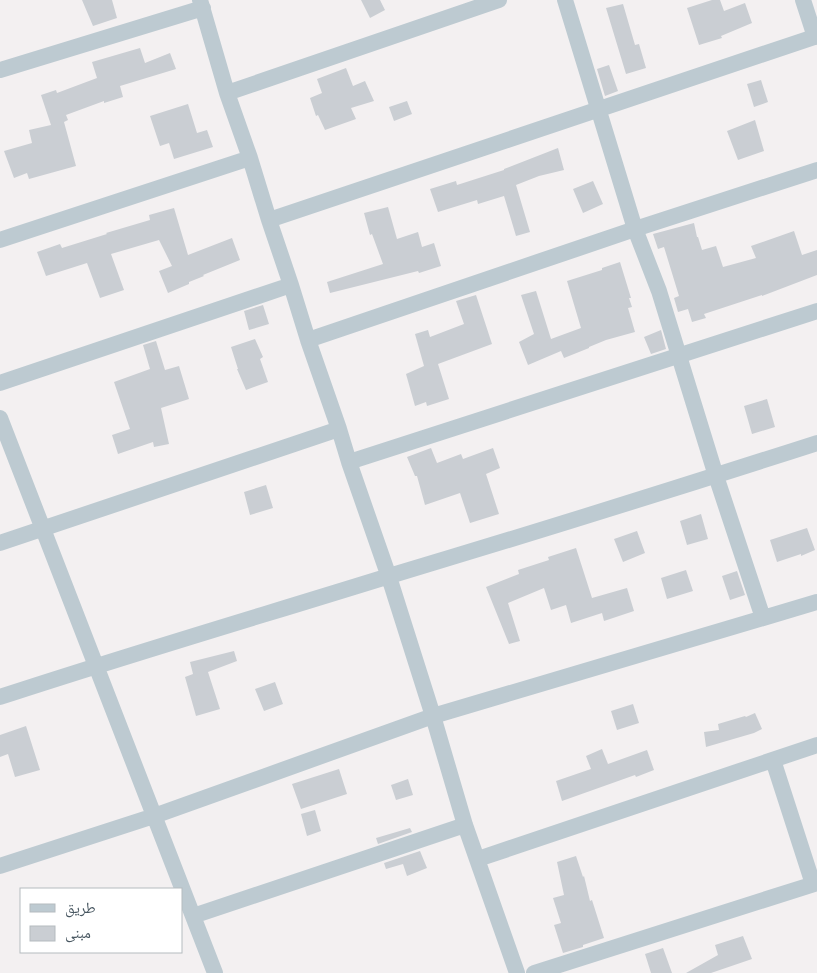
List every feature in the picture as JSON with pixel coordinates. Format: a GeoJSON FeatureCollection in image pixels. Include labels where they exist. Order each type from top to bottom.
{"type":"FeatureCollection","features":[{"type":"Feature","properties":{"kind":"street"},"geometry":{"type":"LineString","coordinates":[[227,92],[499,0]]}},
{"type":"Feature","properties":{"kind":"street"},"geometry":{"type":"LineString","coordinates":[[565,0],[635,229],[659,291],[716,476],[763,618]]}},
{"type":"Feature","properties":{"kind":"street"},"geometry":{"type":"LineString","coordinates":[[269,220],[816,36],[803,0]]}},
{"type":"Feature","properties":{"kind":"street"},"geometry":{"type":"LineString","coordinates":[[0,70],[201,4],[227,92],[308,340],[434,716],[465,825],[517,973]]}},
{"type":"Feature","properties":{"kind":"street"},"geometry":{"type":"LineString","coordinates":[[0,240],[250,158]]}},
{"type":"Feature","properties":{"kind":"street"},"geometry":{"type":"LineString","coordinates":[[308,340],[635,229],[817,170]]}},
{"type":"Feature","properties":{"kind":"street"},"geometry":{"type":"LineString","coordinates":[[0,383],[291,285]]}},
{"type":"Feature","properties":{"kind":"street"},"geometry":{"type":"LineString","coordinates":[[348,462],[817,312]]}},
{"type":"Feature","properties":{"kind":"street"},"geometry":{"type":"LineString","coordinates":[[0,418],[215,973]]}},
{"type":"Feature","properties":{"kind":"street"},"geometry":{"type":"LineString","coordinates":[[0,543],[339,429]]}},
{"type":"Feature","properties":{"kind":"street"},"geometry":{"type":"LineString","coordinates":[[0,697],[716,476],[817,443]]}},
{"type":"Feature","properties":{"kind":"street"},"geometry":{"type":"LineString","coordinates":[[0,866],[154,816],[434,716],[817,602]]}},
{"type":"Feature","properties":{"kind":"street"},"geometry":{"type":"LineString","coordinates":[[478,860],[817,745]]}},
{"type":"Feature","properties":{"kind":"street"},"geometry":{"type":"LineString","coordinates":[[534,973],[815,883],[773,760]]}},
{"type":"Feature","properties":{"kind":"street"},"geometry":{"type":"LineString","coordinates":[[193,916],[465,825]]}},
{"type":"Feature","properties":{"kind":"building"},"geometry":{"type":"Polygon","coordinates":[[[82,0],[112,0],[117,18],[93,26],[82,0]]]}},
{"type":"Feature","properties":{"kind":"building"},"geometry":{"type":"Polygon","coordinates":[[[361,0],[380,0],[385,10],[370,18],[361,0]]]}},
{"type":"Feature","properties":{"kind":"building"},"geometry":{"type":"Polygon","coordinates":[[[712,0],[720,0],[724,11],[745,3],[752,23],[721,36],[722,38],[699,45],[687,8],[712,0]]]}},
{"type":"Feature","properties":{"kind":"building"},"geometry":{"type":"Polygon","coordinates":[[[623,4],[635,45],[639,44],[646,68],[626,74],[606,8],[623,4]]]}},
{"type":"Feature","properties":{"kind":"building"},"geometry":{"type":"Polygon","coordinates":[[[140,48],[145,63],[170,53],[176,69],[120,86],[123,97],[104,103],[104,101],[66,115],[68,120],[64,122],[76,166],[29,179],[27,173],[14,178],[4,151],[32,143],[29,130],[51,125],[41,95],[56,90],[57,93],[97,78],[92,62],[140,48]]]}},
{"type":"Feature","properties":{"kind":"building"},"geometry":{"type":"Polygon","coordinates":[[[609,65],[618,91],[605,96],[597,69],[609,65]]]}},
{"type":"Feature","properties":{"kind":"building"},"geometry":{"type":"Polygon","coordinates":[[[346,68],[353,86],[365,81],[374,101],[351,108],[356,119],[325,130],[318,115],[316,116],[310,98],[322,93],[317,79],[346,68]]]}},
{"type":"Feature","properties":{"kind":"building"},"geometry":{"type":"Polygon","coordinates":[[[761,80],[768,102],[754,107],[747,84],[761,80]]]}},
{"type":"Feature","properties":{"kind":"building"},"geometry":{"type":"Polygon","coordinates":[[[407,101],[412,114],[394,121],[389,107],[407,101]]]}},
{"type":"Feature","properties":{"kind":"building"},"geometry":{"type":"Polygon","coordinates":[[[188,104],[197,133],[207,130],[213,147],[174,159],[169,143],[160,146],[150,116],[188,104]]]}},
{"type":"Feature","properties":{"kind":"building"},"geometry":{"type":"Polygon","coordinates":[[[755,120],[764,151],[738,160],[727,131],[755,120]]]}},
{"type":"Feature","properties":{"kind":"building"},"geometry":{"type":"Polygon","coordinates":[[[558,148],[564,170],[539,176],[516,185],[530,232],[516,236],[504,196],[478,204],[477,200],[438,212],[430,189],[456,181],[457,185],[504,170],[558,148]]]}},
{"type":"Feature","properties":{"kind":"building"},"geometry":{"type":"Polygon","coordinates":[[[593,181],[603,204],[583,213],[573,189],[593,181]]]}},
{"type":"Feature","properties":{"kind":"building"},"geometry":{"type":"Polygon","coordinates":[[[388,207],[397,239],[418,232],[422,247],[434,243],[441,266],[419,273],[418,271],[330,293],[327,282],[383,264],[372,234],[370,235],[364,213],[388,207]]]}},
{"type":"Feature","properties":{"kind":"building"},"geometry":{"type":"Polygon","coordinates":[[[174,208],[188,255],[232,238],[240,260],[203,275],[189,282],[189,284],[168,293],[159,271],[172,266],[159,240],[111,254],[124,290],[100,298],[87,263],[46,276],[37,252],[60,244],[62,248],[107,234],[150,220],[149,215],[174,208]]]}},
{"type":"Feature","properties":{"kind":"building"},"geometry":{"type":"Polygon","coordinates":[[[694,223],[702,250],[716,246],[723,267],[756,258],[751,246],[794,231],[802,255],[817,250],[817,275],[762,296],[704,314],[706,318],[692,322],[688,309],[678,312],[674,298],[679,296],[664,247],[658,249],[653,234],[694,223]]]}},
{"type":"Feature","properties":{"kind":"building"},"geometry":{"type":"Polygon","coordinates":[[[620,262],[631,298],[629,298],[632,307],[628,308],[635,332],[606,340],[564,358],[561,351],[528,365],[519,342],[534,334],[521,295],[536,291],[551,339],[581,328],[567,281],[620,262]]]}},
{"type":"Feature","properties":{"kind":"building"},"geometry":{"type":"Polygon","coordinates":[[[476,295],[492,344],[438,364],[449,399],[427,406],[426,402],[415,406],[406,374],[424,366],[415,334],[428,330],[430,337],[464,324],[456,301],[476,295]]]}},
{"type":"Feature","properties":{"kind":"building"},"geometry":{"type":"Polygon","coordinates":[[[263,305],[269,324],[249,330],[244,311],[263,305]]]}},
{"type":"Feature","properties":{"kind":"building"},"geometry":{"type":"Polygon","coordinates":[[[661,330],[666,349],[651,354],[644,337],[661,330]]]}},
{"type":"Feature","properties":{"kind":"building"},"geometry":{"type":"Polygon","coordinates":[[[255,339],[263,357],[260,359],[268,382],[246,390],[237,369],[231,347],[255,339]]]}},
{"type":"Feature","properties":{"kind":"building"},"geometry":{"type":"Polygon","coordinates":[[[156,341],[165,370],[179,366],[189,399],[161,408],[169,444],[154,447],[153,442],[118,454],[112,435],[130,429],[114,382],[150,369],[143,345],[156,341]]]}},
{"type":"Feature","properties":{"kind":"building"},"geometry":{"type":"Polygon","coordinates":[[[767,399],[775,427],[752,434],[744,406],[767,399]]]}},
{"type":"Feature","properties":{"kind":"building"},"geometry":{"type":"Polygon","coordinates":[[[431,448],[437,463],[461,454],[463,459],[493,448],[500,468],[486,474],[499,514],[470,523],[460,493],[425,505],[417,476],[415,476],[407,457],[431,448]]]}},
{"type":"Feature","properties":{"kind":"building"},"geometry":{"type":"Polygon","coordinates":[[[266,485],[273,508],[250,515],[244,492],[266,485]]]}},
{"type":"Feature","properties":{"kind":"building"},"geometry":{"type":"Polygon","coordinates":[[[701,514],[708,539],[687,545],[680,521],[701,514]]]}},
{"type":"Feature","properties":{"kind":"building"},"geometry":{"type":"Polygon","coordinates":[[[807,528],[815,550],[801,556],[801,554],[777,562],[770,540],[807,528]]]}},
{"type":"Feature","properties":{"kind":"building"},"geometry":{"type":"Polygon","coordinates":[[[637,531],[645,553],[623,562],[614,539],[637,531]]]}},
{"type":"Feature","properties":{"kind":"building"},"geometry":{"type":"Polygon","coordinates":[[[576,548],[592,598],[627,588],[634,611],[604,621],[602,613],[571,623],[566,605],[551,610],[544,588],[508,603],[520,641],[509,644],[486,587],[519,574],[518,570],[549,560],[548,557],[576,548]]]}},
{"type":"Feature","properties":{"kind":"building"},"geometry":{"type":"Polygon","coordinates":[[[686,570],[693,591],[667,599],[661,578],[686,570]]]}},
{"type":"Feature","properties":{"kind":"building"},"geometry":{"type":"Polygon","coordinates":[[[737,571],[745,595],[730,600],[722,576],[737,571]]]}},
{"type":"Feature","properties":{"kind":"building"},"geometry":{"type":"Polygon","coordinates":[[[234,651],[237,661],[208,672],[220,709],[196,716],[185,677],[193,674],[190,662],[234,651]]]}},
{"type":"Feature","properties":{"kind":"building"},"geometry":{"type":"Polygon","coordinates":[[[275,682],[283,704],[264,711],[255,689],[275,682]]]}},
{"type":"Feature","properties":{"kind":"building"},"geometry":{"type":"Polygon","coordinates":[[[633,704],[639,723],[617,730],[611,711],[633,704]]]}},
{"type":"Feature","properties":{"kind":"building"},"geometry":{"type":"Polygon","coordinates":[[[755,713],[762,729],[706,747],[704,732],[719,730],[718,724],[755,713]]]}},
{"type":"Feature","properties":{"kind":"building"},"geometry":{"type":"Polygon","coordinates":[[[26,726],[40,770],[15,777],[8,754],[0,757],[0,735],[26,726]]]}},
{"type":"Feature","properties":{"kind":"building"},"geometry":{"type":"Polygon","coordinates":[[[602,749],[608,764],[647,750],[654,770],[562,801],[556,781],[591,769],[586,756],[602,749]]]}},
{"type":"Feature","properties":{"kind":"building"},"geometry":{"type":"Polygon","coordinates":[[[339,769],[347,794],[301,809],[292,784],[339,769]]]}},
{"type":"Feature","properties":{"kind":"building"},"geometry":{"type":"Polygon","coordinates":[[[408,779],[413,795],[396,800],[391,785],[408,779]]]}},
{"type":"Feature","properties":{"kind":"building"},"geometry":{"type":"Polygon","coordinates":[[[315,810],[321,831],[307,836],[301,814],[315,810]]]}},
{"type":"Feature","properties":{"kind":"building"},"geometry":{"type":"Polygon","coordinates":[[[410,828],[412,832],[378,844],[376,838],[410,828]]]}},
{"type":"Feature","properties":{"kind":"building"},"geometry":{"type":"Polygon","coordinates":[[[420,851],[427,868],[407,876],[403,864],[386,869],[384,863],[420,851]]]}},
{"type":"Feature","properties":{"kind":"building"},"geometry":{"type":"Polygon","coordinates":[[[576,856],[604,938],[563,953],[554,925],[561,923],[553,898],[564,895],[557,862],[576,856]]]}},
{"type":"Feature","properties":{"kind":"building"},"geometry":{"type":"Polygon","coordinates":[[[743,936],[752,959],[711,973],[686,973],[718,955],[715,945],[743,936]]]}},
{"type":"Feature","properties":{"kind":"building"},"geometry":{"type":"Polygon","coordinates":[[[663,948],[672,973],[651,973],[645,954],[663,948]]]}}]}
